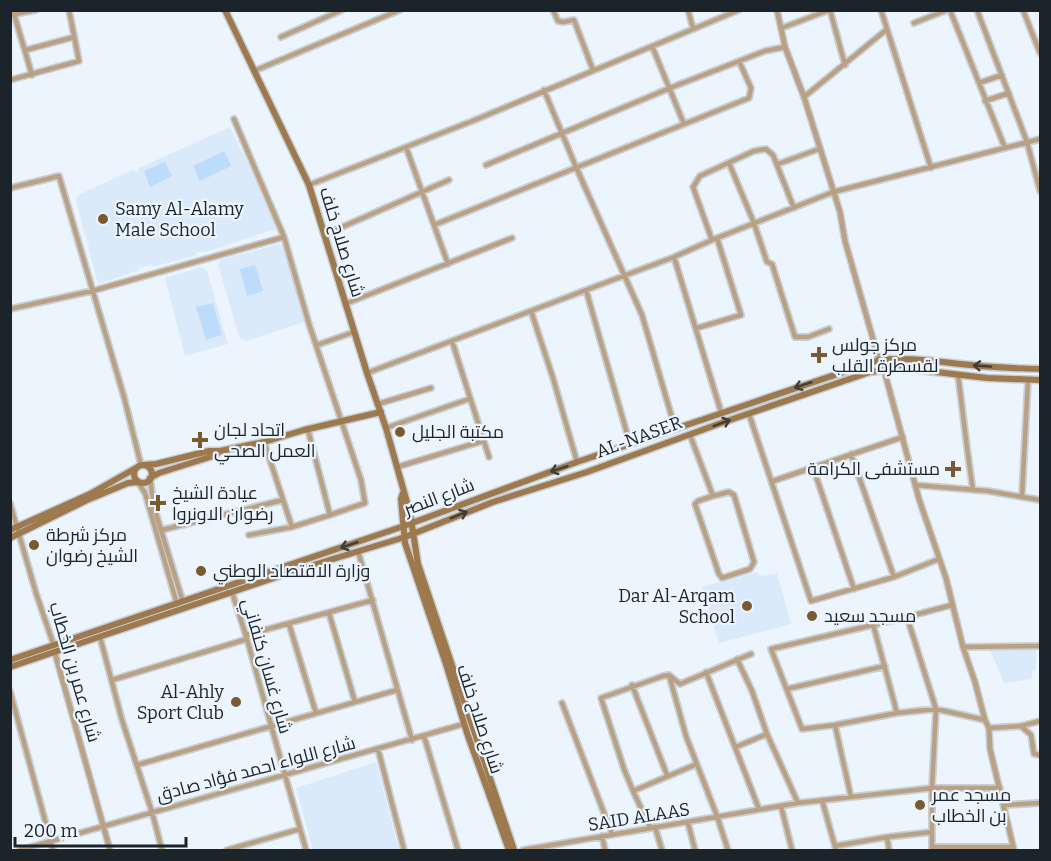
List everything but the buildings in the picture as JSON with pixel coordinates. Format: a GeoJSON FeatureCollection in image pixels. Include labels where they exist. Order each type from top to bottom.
{"type":"FeatureCollection","features":[{"type":"Feature","properties":{"kind":"main road","name":"شارع صلاح خلف"},"geometry":{"type":"LineString","coordinates":[[225,10],[309,186],[386,428],[412,524],[418,564],[514,850]]}},
{"type":"Feature","properties":{"kind":"main road","name":"شارع النصر"},"geometry":{"type":"LineString","coordinates":[[10,660],[412,524],[577,462],[879,360],[928,360],[979,366],[1041,369]]}},
{"type":"Feature","properties":{"kind":"main road","name":"AL-NASER"},"geometry":{"type":"LineString","coordinates":[[405,537],[493,502],[870,372],[902,368],[958,375],[1041,380]]}},
{"type":"Feature","properties":{"kind":"main road"},"geometry":{"type":"LineString","coordinates":[[10,538],[19,530],[140,466],[156,465],[209,451],[264,442],[381,412]]}},
{"type":"Feature","properties":{"kind":"main road"},"geometry":{"type":"LineString","coordinates":[[10,530],[19,530],[128,483],[146,482],[159,472],[213,456],[220,451]]}},
{"type":"Feature","properties":{"kind":"main road"},"geometry":{"type":"LineString","coordinates":[[140,466],[151,471],[150,478]]}},
{"type":"Feature","properties":{"kind":"main road"},"geometry":{"type":"LineString","coordinates":[[138,482],[134,476],[140,466]]}},
{"type":"Feature","properties":{"kind":"main road","name":"شارع صلاح خلف"},"geometry":{"type":"LineString","coordinates":[[404,493],[401,499],[405,537],[414,572],[432,619],[464,724],[509,850]]}},
{"type":"Feature","properties":{"kind":"main road","name":"شارع النصر"},"geometry":{"type":"LineString","coordinates":[[10,667],[232,592],[405,537]]}},
{"type":"Feature","properties":{"kind":"street"},"geometry":{"type":"LineString","coordinates":[[32,75],[26,50],[12,15],[36,10]]}},
{"type":"Feature","properties":{"kind":"street"},"geometry":{"type":"LineString","coordinates":[[10,80],[80,61],[69,10]]}},
{"type":"Feature","properties":{"kind":"street"},"geometry":{"type":"LineString","coordinates":[[281,37],[342,10]]}},
{"type":"Feature","properties":{"kind":"street"},"geometry":{"type":"LineString","coordinates":[[254,72],[400,10]]}},
{"type":"Feature","properties":{"kind":"street"},"geometry":{"type":"LineString","coordinates":[[553,10],[558,21],[574,20],[593,70]]}},
{"type":"Feature","properties":{"kind":"street"},"geometry":{"type":"LineString","coordinates":[[688,10],[693,28]]}},
{"type":"Feature","properties":{"kind":"street"},"geometry":{"type":"LineString","coordinates":[[309,186],[739,10]]}},
{"type":"Feature","properties":{"kind":"street"},"geometry":{"type":"LineString","coordinates":[[777,10],[785,47],[804,97],[833,192],[915,485],[989,728],[990,748],[1014,849],[932,849],[936,709],[907,617]]}},
{"type":"Feature","properties":{"kind":"street"},"geometry":{"type":"LineString","coordinates":[[782,28],[830,10],[845,65]]}},
{"type":"Feature","properties":{"kind":"street"},"geometry":{"type":"LineString","coordinates":[[881,10],[931,168]]}},
{"type":"Feature","properties":{"kind":"street"},"geometry":{"type":"LineString","coordinates":[[914,23],[948,10],[1005,148]]}},
{"type":"Feature","properties":{"kind":"street"},"geometry":{"type":"LineString","coordinates":[[977,10],[1027,142],[1041,191]]}},
{"type":"Feature","properties":{"kind":"street"},"geometry":{"type":"LineString","coordinates":[[1023,10],[1041,53]]}},
{"type":"Feature","properties":{"kind":"street"},"geometry":{"type":"LineString","coordinates":[[804,97],[886,30]]}},
{"type":"Feature","properties":{"kind":"street"},"geometry":{"type":"LineString","coordinates":[[26,50],[74,37]]}},
{"type":"Feature","properties":{"kind":"street"},"geometry":{"type":"LineString","coordinates":[[652,46],[684,124]]}},
{"type":"Feature","properties":{"kind":"street"},"geometry":{"type":"LineString","coordinates":[[486,165],[670,88],[765,51],[785,47]]}},
{"type":"Feature","properties":{"kind":"street"},"geometry":{"type":"LineString","coordinates":[[434,225],[749,98],[751,88],[739,61]]}},
{"type":"Feature","properties":{"kind":"street"},"geometry":{"type":"LineString","coordinates":[[979,83],[1002,75]]}},
{"type":"Feature","properties":{"kind":"street"},"geometry":{"type":"LineString","coordinates":[[544,90],[642,315],[675,428]]}},
{"type":"Feature","properties":{"kind":"street"},"geometry":{"type":"LineString","coordinates":[[985,100],[1009,93]]}},
{"type":"Feature","properties":{"kind":"street"},"geometry":{"type":"LineString","coordinates":[[234,119],[284,237],[361,480],[365,503],[292,527],[249,535]]}},
{"type":"Feature","properties":{"kind":"street"},"geometry":{"type":"LineString","coordinates":[[367,373],[674,258],[714,239],[833,192],[1041,139]]}},
{"type":"Feature","properties":{"kind":"street"},"geometry":{"type":"LineString","coordinates":[[406,147],[448,264]]}},
{"type":"Feature","properties":{"kind":"street"},"geometry":{"type":"LineString","coordinates":[[697,328],[741,315],[693,187],[700,176],[754,151],[766,149],[778,164],[780,175],[794,208]]}},
{"type":"Feature","properties":{"kind":"street"},"geometry":{"type":"LineString","coordinates":[[778,164],[819,149]]}},
{"type":"Feature","properties":{"kind":"street"},"geometry":{"type":"LineString","coordinates":[[729,163],[754,223],[767,262],[772,264],[795,337],[808,337],[829,329]]}},
{"type":"Feature","properties":{"kind":"street"},"geometry":{"type":"LineString","coordinates":[[10,188],[59,176],[124,397],[140,466]]}},
{"type":"Feature","properties":{"kind":"street"},"geometry":{"type":"LineString","coordinates":[[324,235],[449,180]]}},
{"type":"Feature","properties":{"kind":"street"},"geometry":{"type":"LineString","coordinates":[[10,309],[92,291],[284,237]]}},
{"type":"Feature","properties":{"kind":"street"},"geometry":{"type":"LineString","coordinates":[[345,304],[512,238]]}},
{"type":"Feature","properties":{"kind":"street"},"geometry":{"type":"LineString","coordinates":[[674,258],[721,412]]}},
{"type":"Feature","properties":{"kind":"street"},"geometry":{"type":"LineString","coordinates":[[586,290],[630,444]]}},
{"type":"Feature","properties":{"kind":"street"},"geometry":{"type":"LineString","coordinates":[[531,311],[577,462]]}},
{"type":"Feature","properties":{"kind":"street"},"geometry":{"type":"LineString","coordinates":[[317,345],[354,332]]}},
{"type":"Feature","properties":{"kind":"street"},"geometry":{"type":"LineString","coordinates":[[452,341],[489,457]]}},
{"type":"Feature","properties":{"kind":"street"},"geometry":{"type":"LineString","coordinates":[[958,375],[973,490]]}},
{"type":"Feature","properties":{"kind":"street"},"geometry":{"type":"LineString","coordinates":[[1022,496],[1028,380]]}},
{"type":"Feature","properties":{"kind":"street"},"geometry":{"type":"LineString","coordinates":[[378,404],[431,388]]}},
{"type":"Feature","properties":{"kind":"street"},"geometry":{"type":"LineString","coordinates":[[386,428],[469,399]]}},
{"type":"Feature","properties":{"kind":"street"},"geometry":{"type":"LineString","coordinates":[[749,414],[773,481],[811,602],[939,559]]}},
{"type":"Feature","properties":{"kind":"street"},"geometry":{"type":"LineString","coordinates":[[308,430],[330,515]]}},
{"type":"Feature","properties":{"kind":"street"},"geometry":{"type":"LineString","coordinates":[[690,435],[713,496]]}},
{"type":"Feature","properties":{"kind":"street"},"geometry":{"type":"LineString","coordinates":[[773,481],[903,437]]}},
{"type":"Feature","properties":{"kind":"street"},"geometry":{"type":"LineString","coordinates":[[397,467],[483,441]]}},
{"type":"Feature","properties":{"kind":"street"},"geometry":{"type":"LineString","coordinates":[[264,442],[292,527]]}},
{"type":"Feature","properties":{"kind":"street"},"geometry":{"type":"LineString","coordinates":[[851,454],[894,576]]}},
{"type":"Feature","properties":{"kind":"street"},"geometry":{"type":"LineString","coordinates":[[813,467],[854,589]]}},
{"type":"Feature","properties":{"kind":"street"},"geometry":{"type":"LineString","coordinates":[[150,478],[154,507],[180,603]]}},
{"type":"Feature","properties":{"kind":"street"},"geometry":{"type":"LineString","coordinates":[[138,482],[146,494],[180,603]]}},
{"type":"Feature","properties":{"kind":"street"},"geometry":{"type":"LineString","coordinates":[[915,485],[973,490],[1041,500]]}},
{"type":"Feature","properties":{"kind":"street"},"geometry":{"type":"LineString","coordinates":[[729,492],[734,495],[754,562],[750,569],[722,578],[695,504],[713,496],[729,492]]}},
{"type":"Feature","properties":{"kind":"street"},"geometry":{"type":"LineString","coordinates":[[162,530],[283,500]]}},
{"type":"Feature","properties":{"kind":"street","name":"شارع عمر بن الخطاب"},"geometry":{"type":"LineString","coordinates":[[10,502],[36,593],[54,645],[110,850]]}},
{"type":"Feature","properties":{"kind":"street"},"geometry":{"type":"LineString","coordinates":[[358,551],[412,740]]}},
{"type":"Feature","properties":{"kind":"street","name":"شارع غسان كنفاني"},"geometry":{"type":"LineString","coordinates":[[232,592],[306,850]]}},
{"type":"Feature","properties":{"kind":"street"},"geometry":{"type":"LineString","coordinates":[[112,681],[246,637],[373,600]]}},
{"type":"Feature","properties":{"kind":"street"},"geometry":{"type":"LineString","coordinates":[[952,605],[771,649],[802,729],[897,713],[936,709],[985,720]]}},
{"type":"Feature","properties":{"kind":"street"},"geometry":{"type":"LineString","coordinates":[[329,613],[355,702]]}},
{"type":"Feature","properties":{"kind":"street"},"geometry":{"type":"LineString","coordinates":[[289,624],[316,713]]}},
{"type":"Feature","properties":{"kind":"street"},"geometry":{"type":"LineString","coordinates":[[873,624],[897,713]]}},
{"type":"Feature","properties":{"kind":"street"},"geometry":{"type":"LineString","coordinates":[[100,637],[162,850]]}},
{"type":"Feature","properties":{"kind":"street"},"geometry":{"type":"LineString","coordinates":[[963,647],[1040,646],[1041,641]]}},
{"type":"Feature","properties":{"kind":"street"},"geometry":{"type":"LineString","coordinates":[[669,675],[680,684],[751,654]]}},
{"type":"Feature","properties":{"kind":"street"},"geometry":{"type":"LineString","coordinates":[[737,659],[798,803]]}},
{"type":"Feature","properties":{"kind":"street"},"geometry":{"type":"LineString","coordinates":[[787,690],[885,666]]}},
{"type":"Feature","properties":{"kind":"street"},"geometry":{"type":"LineString","coordinates":[[706,672],[759,809]]}},
{"type":"Feature","properties":{"kind":"street"},"geometry":{"type":"LineString","coordinates":[[662,850],[633,791],[601,698],[633,685],[669,675]]}},
{"type":"Feature","properties":{"kind":"street"},"geometry":{"type":"LineString","coordinates":[[669,675],[686,736],[728,850]]}},
{"type":"Feature","properties":{"kind":"street"},"geometry":{"type":"LineString","coordinates":[[633,685],[667,775]]}},
{"type":"Feature","properties":{"kind":"street"},"geometry":{"type":"LineString","coordinates":[[137,765],[397,690]]}},
{"type":"Feature","properties":{"kind":"street"},"geometry":{"type":"LineString","coordinates":[[10,691],[53,850]]}},
{"type":"Feature","properties":{"kind":"street"},"geometry":{"type":"LineString","coordinates":[[562,703],[612,834]]}},
{"type":"Feature","properties":{"kind":"street"},"geometry":{"type":"LineString","coordinates":[[989,728],[1021,726],[1041,721]]}},
{"type":"Feature","properties":{"kind":"street","name":"شارع اللواء احمد فؤاد صادق"},"geometry":{"type":"LineString","coordinates":[[20,850],[464,724]]}},
{"type":"Feature","properties":{"kind":"street"},"geometry":{"type":"LineString","coordinates":[[836,725],[851,797]]}},
{"type":"Feature","properties":{"kind":"street"},"geometry":{"type":"LineString","coordinates":[[1021,726],[1031,735],[1034,754],[1041,755]]}},
{"type":"Feature","properties":{"kind":"street"},"geometry":{"type":"LineString","coordinates":[[736,747],[768,734]]}},
{"type":"Feature","properties":{"kind":"street"},"geometry":{"type":"LineString","coordinates":[[424,736],[458,850]]}},
{"type":"Feature","properties":{"kind":"street"},"geometry":{"type":"LineString","coordinates":[[378,749],[404,850]]}},
{"type":"Feature","properties":{"kind":"street"},"geometry":{"type":"LineString","coordinates":[[633,791],[697,764]]}},
{"type":"Feature","properties":{"kind":"street","name":"SAID ALAAS"},"geometry":{"type":"LineString","coordinates":[[523,850],[798,803],[932,788],[1000,788]]}},
{"type":"Feature","properties":{"kind":"street"},"geometry":{"type":"LineString","coordinates":[[822,800],[836,848],[887,837],[932,832]]}},
{"type":"Feature","properties":{"kind":"street"},"geometry":{"type":"LineString","coordinates":[[1005,806],[1041,803]]}},
{"type":"Feature","properties":{"kind":"street"},"geometry":{"type":"LineString","coordinates":[[782,806],[792,850]]}},
{"type":"Feature","properties":{"kind":"street"},"geometry":{"type":"LineString","coordinates":[[688,823],[695,850]]}},
{"type":"Feature","properties":{"kind":"street"},"geometry":{"type":"LineString","coordinates":[[227,850],[300,829]]}},
{"type":"Feature","properties":{"kind":"street"},"geometry":{"type":"LineString","coordinates":[[602,836],[605,850]]}},
{"type":"Feature","properties":{"kind":"street"},"geometry":{"type":"LineString","coordinates":[[887,837],[889,850]]}},
{"type":"Feature","properties":{"kind":"shaded area"},"geometry":{"type":"Polygon","coordinates":[[[230,127],[276,229],[205,252],[197,252],[196,255],[153,267],[151,265],[139,268],[139,270],[98,284],[89,242],[86,239],[76,201],[78,195],[133,170],[138,172],[139,168],[230,127]]]}},
{"type":"Feature","properties":{"kind":"shaded area"},"geometry":{"type":"Polygon","coordinates":[[[224,151],[231,166],[200,181],[193,166],[224,151]]]}},
{"type":"Feature","properties":{"kind":"shaded area"},"geometry":{"type":"Polygon","coordinates":[[[165,162],[172,176],[150,187],[144,171],[165,162]]]}},
{"type":"Feature","properties":{"kind":"shaded area"},"geometry":{"type":"Polygon","coordinates":[[[279,244],[285,249],[307,321],[246,341],[239,337],[218,264],[221,260],[279,244]]]}},
{"type":"Feature","properties":{"kind":"shaded area"},"geometry":{"type":"Polygon","coordinates":[[[255,265],[263,291],[247,296],[240,269],[255,265]]]}},
{"type":"Feature","properties":{"kind":"shaded area"},"geometry":{"type":"Polygon","coordinates":[[[201,267],[207,271],[228,344],[185,356],[165,278],[201,267]]]}},
{"type":"Feature","properties":{"kind":"shaded area"},"geometry":{"type":"Polygon","coordinates":[[[213,303],[222,335],[206,340],[196,307],[213,303]]]}},
{"type":"Feature","properties":{"kind":"shaded area","name":"Dar Al-Arqam School"},"geometry":{"type":"Polygon","coordinates":[[[757,572],[760,576],[777,574],[791,624],[719,643],[702,587],[757,572]]]}},
{"type":"Feature","properties":{"kind":"shaded area"},"geometry":{"type":"Polygon","coordinates":[[[1036,649],[1036,669],[1032,671],[1032,679],[1004,683],[990,650],[1036,649]]]}},
{"type":"Feature","properties":{"kind":"shaded area"},"geometry":{"type":"Polygon","coordinates":[[[376,762],[399,850],[313,850],[296,788],[376,762]]]}},
{"type":"Feature","properties":{"kind":"place","name":"Samy Al-Alamy Male School"},"geometry":{"type":"Point","coordinates":[103,219]}},
{"type":"Feature","properties":{"kind":"place","name":"مركز جولس لقسطرة القلب"},"geometry":{"type":"Point","coordinates":[819,355]}},
{"type":"Feature","properties":{"kind":"place","name":"مكتبة الجليل"},"geometry":{"type":"Point","coordinates":[400,432]}},
{"type":"Feature","properties":{"kind":"place","name":"اتحاد لجان العمل الصحي"},"geometry":{"type":"Point","coordinates":[200,440]}},
{"type":"Feature","properties":{"kind":"place","name":"مستشفى الكرامة"},"geometry":{"type":"Point","coordinates":[953,469]}},
{"type":"Feature","properties":{"kind":"place","name":"عيادة الشيخ رضوان الاونروا"},"geometry":{"type":"Point","coordinates":[158,503]}},
{"type":"Feature","properties":{"kind":"place","name":"مركز شرطة الشيخ رضوان"},"geometry":{"type":"Point","coordinates":[34,545]}},
{"type":"Feature","properties":{"kind":"place","name":"وزارة الاقتصاد الوطني"},"geometry":{"type":"Point","coordinates":[201,571]}},
{"type":"Feature","properties":{"kind":"place","name":"Dar Al-Arqam School"},"geometry":{"type":"Point","coordinates":[747,606]}},
{"type":"Feature","properties":{"kind":"place","name":"مسجد سعيد"},"geometry":{"type":"Point","coordinates":[812,616]}},
{"type":"Feature","properties":{"kind":"place","name":"Al-Ahly Sport Club"},"geometry":{"type":"Point","coordinates":[236,702]}},
{"type":"Feature","properties":{"kind":"place","name":"مسجد عمر بن الخطاب"},"geometry":{"type":"Point","coordinates":[920,805]}}]}
